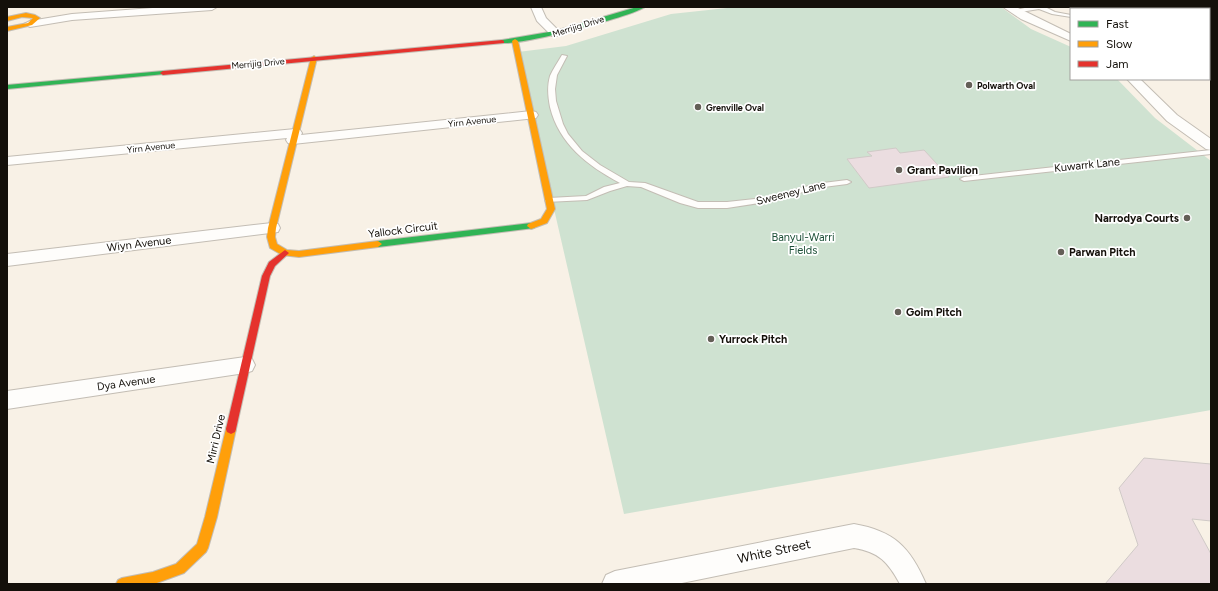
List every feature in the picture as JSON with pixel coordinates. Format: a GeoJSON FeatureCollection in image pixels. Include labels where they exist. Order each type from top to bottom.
{"type":"FeatureCollection","features":[{"type":"Feature","properties":{"kind":"street"},"geometry":{"type":"LineString","coordinates":[[10,17],[24,7]]}},
{"type":"Feature","properties":{"kind":"street"},"geometry":{"type":"LineString","coordinates":[[10,17],[72,17],[165,9],[212,7]]}},
{"type":"Feature","properties":{"kind":"street"},"geometry":{"type":"LineString","coordinates":[[536,7],[541,20],[552,31]]}},
{"type":"Feature","properties":{"kind":"street","name":"Merrijig Drive"},"geometry":{"type":"LineString","coordinates":[[489,43],[552,31],[613,7]]}},
{"type":"Feature","properties":{"kind":"street","name":"Merrijig Drive"},"geometry":{"type":"LineString","coordinates":[[7,86],[515,41],[642,7]]}},
{"type":"Feature","properties":{"kind":"street"},"geometry":{"type":"LineString","coordinates":[[1011,9],[1070,38]]}},
{"type":"Feature","properties":{"kind":"street"},"geometry":{"type":"LineString","coordinates":[[7,29],[32,18]]}},
{"type":"Feature","properties":{"kind":"street"},"geometry":{"type":"LineString","coordinates":[[7,37],[32,18]]}},
{"type":"Feature","properties":{"kind":"street","name":"Yallock Circuit"},"geometry":{"type":"LineString","coordinates":[[284,253],[299,254],[538,225],[548,219],[551,209],[515,41]]}},
{"type":"Feature","properties":{"kind":"street"},"geometry":{"type":"LineString","coordinates":[[284,253],[273,246],[270,237],[314,58]]}},
{"type":"Feature","properties":{"kind":"street"},"geometry":{"type":"LineString","coordinates":[[1134,80],[1172,118],[1211,146]]}},
{"type":"Feature","properties":{"kind":"street","name":"Yirn Avenue"},"geometry":{"type":"LineString","coordinates":[[7,161],[531,115]]}},
{"type":"Feature","properties":{"kind":"street","name":"Wiyn Avenue"},"geometry":{"type":"LineString","coordinates":[[7,260],[272,228]]}},
{"type":"Feature","properties":{"kind":"street","name":"Mirri Drive"},"geometry":{"type":"LineString","coordinates":[[122,584],[153,578],[180,569],[202,548],[211,517],[266,276],[272,264],[284,253]]}},
{"type":"Feature","properties":{"kind":"street","name":"Dya Avenue"},"geometry":{"type":"LineString","coordinates":[[7,400],[245,365]]}},
{"type":"Feature","properties":{"kind":"street","name":"White Street"},"geometry":{"type":"LineString","coordinates":[[622,583],[854,536],[870,538],[882,543],[897,555],[904,565],[913,584]]}},
{"type":"Feature","properties":{"kind":"lane"},"geometry":{"type":"LineString","coordinates":[[1011,9],[1039,7],[1054,13],[1070,16]]}},
{"type":"Feature","properties":{"kind":"lane"},"geometry":{"type":"LineString","coordinates":[[1080,7],[1100,7]]}},
{"type":"Feature","properties":{"kind":"lane"},"geometry":{"type":"LineString","coordinates":[[564,56],[556,72],[552,88],[555,112],[562,128],[577,150],[587,159],[604,172],[627,184]]}},
{"type":"Feature","properties":{"kind":"lane","name":"Kuwarrk Lane"},"geometry":{"type":"LineString","coordinates":[[964,179],[1211,152]]}},
{"type":"Feature","properties":{"kind":"lane","name":"Sweeney Lane"},"geometry":{"type":"LineString","coordinates":[[549,200],[587,198],[616,186],[627,184],[642,185],[683,201],[698,205],[715,206],[760,202],[815,186],[847,182]]}},
{"type":"Feature","properties":{"kind":"green space","name":"Banyul-Warri Fields"},"geometry":{"type":"Polygon","coordinates":[[[1001,7],[1031,29],[1070,47],[1070,80],[1118,80],[1155,118],[1211,161],[1211,410],[624,514],[518,52],[566,46],[671,14],[727,8],[1001,7]]]}},
{"type":"Feature","properties":{"kind":"building","name":"Grant Pavilion"},"geometry":{"type":"Polygon","coordinates":[[[896,148],[900,153],[924,150],[949,177],[869,188],[847,159],[872,156],[867,152],[896,148]]]}},
{"type":"Feature","properties":{"kind":"building"},"geometry":{"type":"Polygon","coordinates":[[[1144,458],[1211,464],[1211,521],[1192,519],[1211,554],[1211,584],[1105,584],[1138,545],[1119,488],[1144,458]]]}},
{"type":"Feature","properties":{"kind":"traffic: fast"},"geometry":{"type":"LineString","coordinates":[[502,42],[555,33],[590,24],[642,7]]}},
{"type":"Feature","properties":{"kind":"traffic: fast"},"geometry":{"type":"LineString","coordinates":[[7,87],[163,73]]}},
{"type":"Feature","properties":{"kind":"traffic: fast"},"geometry":{"type":"LineString","coordinates":[[378,244],[531,226]]}},
{"type":"Feature","properties":{"kind":"traffic: slow"},"geometry":{"type":"LineString","coordinates":[[7,19],[22,15],[30,15],[37,18],[30,24],[7,29]]}},
{"type":"Feature","properties":{"kind":"traffic: slow"},"geometry":{"type":"LineString","coordinates":[[515,41],[551,209],[544,221],[531,226]]}},
{"type":"Feature","properties":{"kind":"traffic: slow"},"geometry":{"type":"LineString","coordinates":[[314,58],[272,228],[271,237],[273,246],[285,253],[299,254],[378,244]]}},
{"type":"Feature","properties":{"kind":"traffic: slow"},"geometry":{"type":"LineString","coordinates":[[122,584],[153,578],[180,569],[202,548],[211,517],[231,429]]}},
{"type":"Feature","properties":{"kind":"traffic: jam"},"geometry":{"type":"LineString","coordinates":[[163,73],[502,42]]}},
{"type":"Feature","properties":{"kind":"traffic: jam"},"geometry":{"type":"LineString","coordinates":[[231,429],[266,276],[272,264],[285,253]]}},
{"type":"Feature","properties":{"kind":"place","name":"Polwarth Oval"},"geometry":{"type":"Point","coordinates":[969,85]}},
{"type":"Feature","properties":{"kind":"place","name":"Grenville Oval"},"geometry":{"type":"Point","coordinates":[698,107]}},
{"type":"Feature","properties":{"kind":"place","name":"Grant Pavilion"},"geometry":{"type":"Point","coordinates":[899,170]}},
{"type":"Feature","properties":{"kind":"place","name":"Narrodya Courts"},"geometry":{"type":"Point","coordinates":[1187,218]}},
{"type":"Feature","properties":{"kind":"place","name":"Parwan Pitch"},"geometry":{"type":"Point","coordinates":[1061,252]}},
{"type":"Feature","properties":{"kind":"place","name":"Goim Pitch"},"geometry":{"type":"Point","coordinates":[898,312]}},
{"type":"Feature","properties":{"kind":"place","name":"Yurrock Pitch"},"geometry":{"type":"Point","coordinates":[711,339]}}]}
